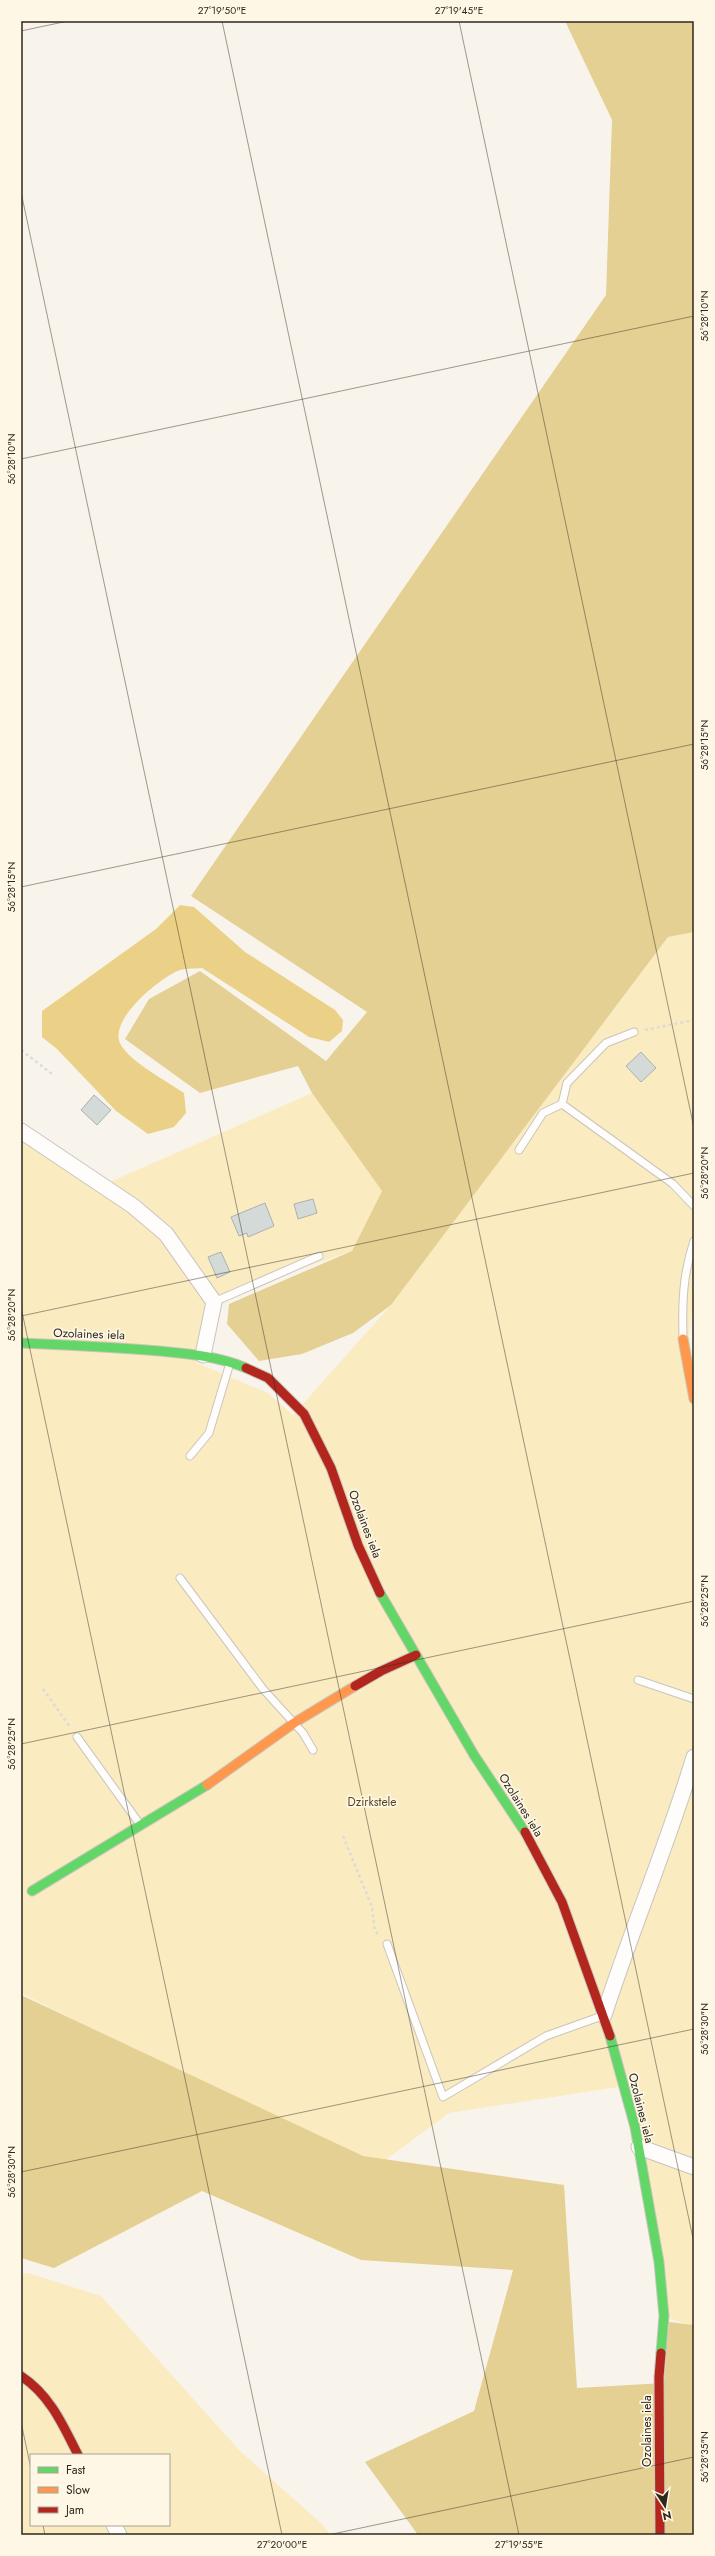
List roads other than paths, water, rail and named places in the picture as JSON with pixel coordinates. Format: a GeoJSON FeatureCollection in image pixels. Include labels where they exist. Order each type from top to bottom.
{"type":"FeatureCollection","features":[{"type":"Feature","properties":{"kind":"street"},"geometry":{"type":"LineString","coordinates":[[21,1131],[132,1206],[166,1234],[214,1302],[203,1355]]}},
{"type":"Feature","properties":{"kind":"street"},"geometry":{"type":"LineString","coordinates":[[683,1339],[694,1399]]}},
{"type":"Feature","properties":{"kind":"street","name":"Ozolaines iela"},"geometry":{"type":"LineString","coordinates":[[21,1345],[128,1348],[203,1355],[230,1361],[268,1378],[304,1414],[331,1468],[358,1545],[379,1591],[474,1755],[521,1825],[562,1902],[604,2015],[638,2148],[659,2262],[664,2316],[659,2377],[660,2535]]}},
{"type":"Feature","properties":{"kind":"street"},"geometry":{"type":"LineString","coordinates":[[32,1891],[216,1779],[294,1723],[380,1671],[416,1655]]}},
{"type":"Feature","properties":{"kind":"street"},"geometry":{"type":"LineString","coordinates":[[604,2015],[622,1960],[680,1803],[694,1757]]}},
{"type":"Feature","properties":{"kind":"street"},"geometry":{"type":"LineString","coordinates":[[638,2148],[694,2167]]}},
{"type":"Feature","properties":{"kind":"street"},"geometry":{"type":"LineString","coordinates":[[21,2376],[33,2382],[56,2411],[78,2454]]}},
{"type":"Feature","properties":{"kind":"street"},"geometry":{"type":"LineString","coordinates":[[114,2526],[119,2535]]}},
{"type":"Feature","properties":{"kind":"lane"},"geometry":{"type":"LineString","coordinates":[[562,1104],[567,1083],[606,1043],[634,1032]]}},
{"type":"Feature","properties":{"kind":"lane"},"geometry":{"type":"LineString","coordinates":[[518,1150],[544,1113],[562,1104]]}},
{"type":"Feature","properties":{"kind":"lane"},"geometry":{"type":"LineString","coordinates":[[562,1104],[673,1184],[694,1206]]}},
{"type":"Feature","properties":{"kind":"lane"},"geometry":{"type":"LineString","coordinates":[[683,1339],[682,1298],[686,1265],[694,1241]]}},
{"type":"Feature","properties":{"kind":"lane"},"geometry":{"type":"LineString","coordinates":[[214,1302],[319,1256]]}},
{"type":"Feature","properties":{"kind":"lane"},"geometry":{"type":"LineString","coordinates":[[190,1456],[209,1433],[230,1361]]}},
{"type":"Feature","properties":{"kind":"lane"},"geometry":{"type":"LineString","coordinates":[[180,1578],[263,1689],[294,1723],[313,1750]]}},
{"type":"Feature","properties":{"kind":"lane"},"geometry":{"type":"LineString","coordinates":[[638,1680],[694,1699]]}},
{"type":"Feature","properties":{"kind":"lane"},"geometry":{"type":"LineString","coordinates":[[77,1737],[141,1825]]}},
{"type":"Feature","properties":{"kind":"lane"},"geometry":{"type":"LineString","coordinates":[[387,1944],[443,2097],[546,2036],[604,2015]]}},
{"type":"Feature","properties":{"kind":"park label","name":"Dzirkstele"},"geometry":{"type":"Point","coordinates":[372,1802]}}]}
